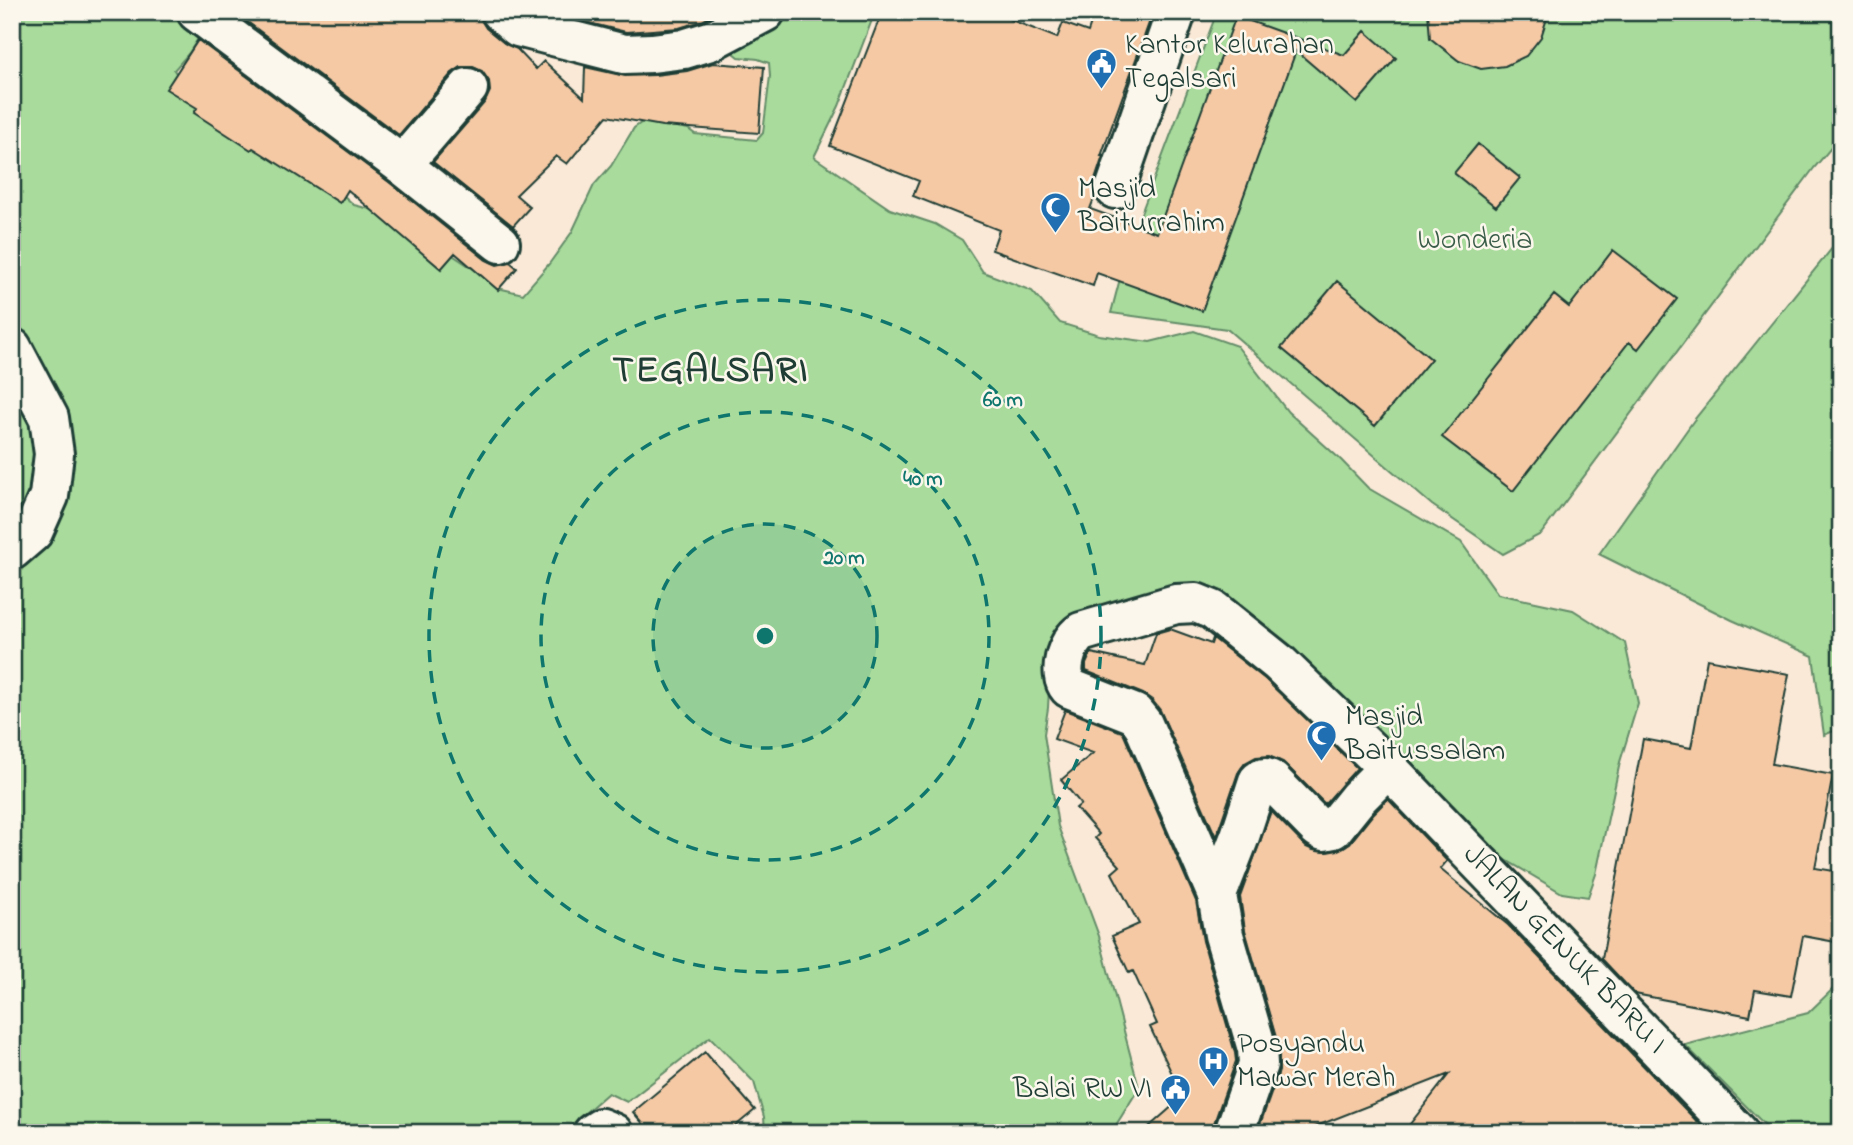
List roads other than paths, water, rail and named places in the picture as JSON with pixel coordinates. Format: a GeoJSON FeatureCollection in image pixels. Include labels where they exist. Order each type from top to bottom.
{"type":"FeatureCollection","features":[{"type":"Feature","properties":{"kind":"street"},"geometry":{"type":"LineString","coordinates":[[197,12],[402,165],[500,243]]}},
{"type":"Feature","properties":{"kind":"street"},"geometry":{"type":"LineString","coordinates":[[501,12],[518,26],[553,24],[624,54],[684,50],[699,29],[710,41],[765,12]]}},
{"type":"Feature","properties":{"kind":"street"},"geometry":{"type":"LineString","coordinates":[[1115,189],[1176,12]]}},
{"type":"Feature","properties":{"kind":"street"},"geometry":{"type":"LineString","coordinates":[[402,165],[468,88]]}},
{"type":"Feature","properties":{"kind":"street"},"geometry":{"type":"LineString","coordinates":[[12,348],[49,418],[54,454],[49,496],[33,533],[12,550]]}},
{"type":"Feature","properties":{"kind":"street","name":"JALAN GENUK BARU I"},"geometry":{"type":"LineString","coordinates":[[1217,895],[1143,724],[1135,714],[1069,688],[1063,681],[1062,672],[1069,645],[1073,637],[1081,632],[1176,604],[1196,603],[1213,610],[1279,663],[1388,768],[1739,1133]]}},
{"type":"Feature","properties":{"kind":"street"},"geometry":{"type":"LineString","coordinates":[[1234,1133],[1258,1064],[1257,1049],[1224,935],[1217,895],[1258,781],[1268,778],[1272,781],[1323,831],[1333,829],[1358,798],[1388,768]]}},
{"type":"Feature","properties":{"kind":"street"},"geometry":{"type":"LineString","coordinates":[[593,1133],[601,1128],[613,1133]]}},
{"type":"Feature","properties":{"kind":"place","name":"Kantor Kelurahan Tegalsari"},"geometry":{"type":"Point","coordinates":[1102,90]}},
{"type":"Feature","properties":{"kind":"place","name":"Masjid Baiturrahim"},"geometry":{"type":"Point","coordinates":[1055,234]}},
{"type":"Feature","properties":{"kind":"place","name":"Masjid Baitussalam"},"geometry":{"type":"Point","coordinates":[1322,762]}},
{"type":"Feature","properties":{"kind":"place","name":"Posyandu Mawar Merah"},"geometry":{"type":"Point","coordinates":[1214,1089]}},
{"type":"Feature","properties":{"kind":"place","name":"Balai RW VI"},"geometry":{"type":"Point","coordinates":[1175,1117]}},
{"type":"Feature","properties":{"kind":"district","name":"TEGALSARI"},"geometry":{"type":"Point","coordinates":[711,372]}},
{"type":"Feature","properties":{"kind":"park label","name":"Wonderia"},"geometry":{"type":"Point","coordinates":[1475,241]}}]}
